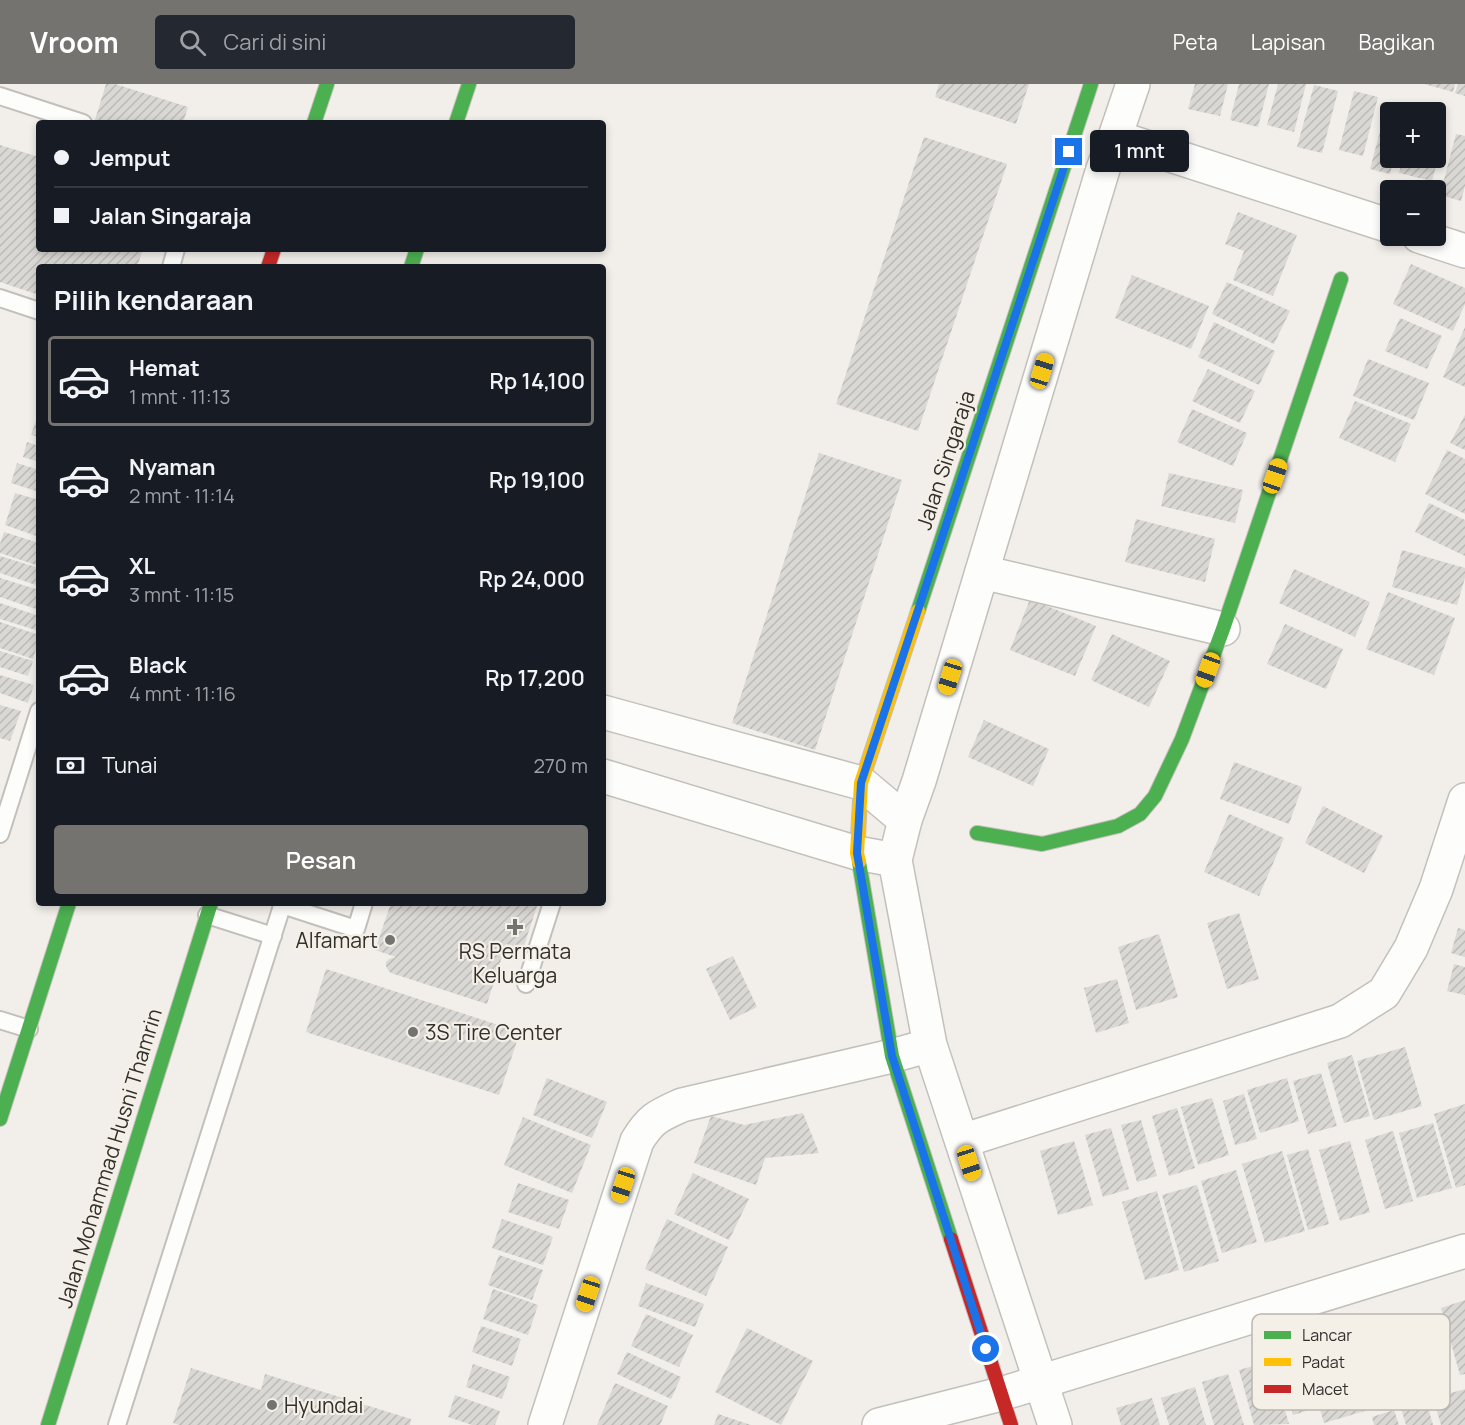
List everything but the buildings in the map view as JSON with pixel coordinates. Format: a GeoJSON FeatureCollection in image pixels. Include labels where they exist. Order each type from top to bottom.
{"type":"FeatureCollection","features":[{"type":"Feature","properties":{"kind":"street"},"geometry":{"type":"LineString","coordinates":[[315,120],[327,84]]}},
{"type":"Feature","properties":{"kind":"street"},"geometry":{"type":"LineString","coordinates":[[457,120],[469,84]]}},
{"type":"Feature","properties":{"kind":"street","name":"Jalan Singaraja"},"geometry":{"type":"LineString","coordinates":[[1011,1425],[892,1056],[857,853],[861,783],[1091,84]]}},
{"type":"Feature","properties":{"kind":"street"},"geometry":{"type":"LineString","coordinates":[[1054,1425],[930,1045],[895,860],[905,820],[919,781],[1100,180],[1133,84]]}},
{"type":"Feature","properties":{"kind":"street"},"geometry":{"type":"LineString","coordinates":[[1115,137],[1380,223]]}},
{"type":"Feature","properties":{"kind":"street"},"geometry":{"type":"LineString","coordinates":[[1446,245],[1465,251]]}},
{"type":"Feature","properties":{"kind":"street"},"geometry":{"type":"LineString","coordinates":[[977,833],[1042,844],[1118,826],[1140,814],[1155,796],[1182,739],[1224,629],[1341,279]]}},
{"type":"Feature","properties":{"kind":"street"},"geometry":{"type":"LineString","coordinates":[[982,572],[1224,629]]}},
{"type":"Feature","properties":{"kind":"street"},"geometry":{"type":"LineString","coordinates":[[606,713],[861,783],[905,820]]}},
{"type":"Feature","properties":{"kind":"street"},"geometry":{"type":"LineString","coordinates":[[606,777],[857,853],[895,860]]}},
{"type":"Feature","properties":{"kind":"street"},"geometry":{"type":"LineString","coordinates":[[962,1141],[1341,1021],[1384,993],[1412,948],[1436,889],[1465,800]]}},
{"type":"Feature","properties":{"kind":"street"},"geometry":{"type":"LineString","coordinates":[[0,1119],[68,906]]}},
{"type":"Feature","properties":{"kind":"street","name":"Jalan Mohammad Husni Thamrin"},"geometry":{"type":"LineString","coordinates":[[48,1425],[209,909]]}},
{"type":"Feature","properties":{"kind":"street"},"geometry":{"type":"LineString","coordinates":[[545,1425],[637,1141],[646,1126],[658,1116],[682,1105],[930,1045]]}},
{"type":"Feature","properties":{"kind":"street"},"geometry":{"type":"LineString","coordinates":[[1261,1314],[1465,1251]]}},
{"type":"Feature","properties":{"kind":"street"},"geometry":{"type":"LineString","coordinates":[[879,1425],[1001,1394],[1252,1317]]}},
{"type":"Feature","properties":{"kind":"lane"},"geometry":{"type":"LineString","coordinates":[[0,96],[74,120]]}},
{"type":"Feature","properties":{"kind":"lane"},"geometry":{"type":"LineString","coordinates":[[0,298],[36,310]]}},
{"type":"Feature","properties":{"kind":"lane"},"geometry":{"type":"LineString","coordinates":[[0,834],[36,720]]}},
{"type":"Feature","properties":{"kind":"lane"},"geometry":{"type":"LineString","coordinates":[[117,1425],[282,906]]}},
{"type":"Feature","properties":{"kind":"lane"},"geometry":{"type":"LineString","coordinates":[[289,906],[356,929],[363,906]]}},
{"type":"Feature","properties":{"kind":"lane"},"geometry":{"type":"LineString","coordinates":[[526,984],[551,906]]}},
{"type":"Feature","properties":{"kind":"lane"},"geometry":{"type":"LineString","coordinates":[[209,909],[273,936]]}},
{"type":"Feature","properties":{"kind":"lane"},"geometry":{"type":"LineString","coordinates":[[0,1020],[29,1029]]}},
{"type":"Feature","properties":{"kind":"traffic: fast"},"geometry":{"type":"LineString","coordinates":[[315,120],[327,84]]}},
{"type":"Feature","properties":{"kind":"traffic: fast"},"geometry":{"type":"LineString","coordinates":[[457,120],[469,84]]}},
{"type":"Feature","properties":{"kind":"traffic: fast"},"geometry":{"type":"LineString","coordinates":[[918,611],[1091,84]]}},
{"type":"Feature","properties":{"kind":"traffic: fast"},"geometry":{"type":"LineString","coordinates":[[412,264],[416,252]]}},
{"type":"Feature","properties":{"kind":"traffic: fast"},"geometry":{"type":"LineString","coordinates":[[977,833],[1042,844],[1118,826],[1140,814],[1155,796],[1182,739],[1223,629],[1341,279]]}},
{"type":"Feature","properties":{"kind":"traffic: fast"},"geometry":{"type":"LineString","coordinates":[[859,862],[892,1056],[951,1239]]}},
{"type":"Feature","properties":{"kind":"traffic: fast"},"geometry":{"type":"LineString","coordinates":[[0,1119],[68,906]]}},
{"type":"Feature","properties":{"kind":"traffic: fast"},"geometry":{"type":"LineString","coordinates":[[48,1425],[210,906]]}},
{"type":"Feature","properties":{"kind":"traffic: slow"},"geometry":{"type":"LineString","coordinates":[[859,862],[857,853],[861,783],[918,611]]}},
{"type":"Feature","properties":{"kind":"traffic: jam"},"geometry":{"type":"LineString","coordinates":[[269,264],[273,252]]}},
{"type":"Feature","properties":{"kind":"traffic: jam"},"geometry":{"type":"LineString","coordinates":[[951,1239],[1011,1425]]}},
{"type":"Feature","properties":{"kind":"place","name":"RS Permata Keluarga"},"geometry":{"type":"Point","coordinates":[515,927]}},
{"type":"Feature","properties":{"kind":"place","name":"Alfamart"},"geometry":{"type":"Point","coordinates":[390,940]}},
{"type":"Feature","properties":{"kind":"place","name":"3S Tire Center"},"geometry":{"type":"Point","coordinates":[413,1032]}},
{"type":"Feature","properties":{"kind":"place","name":"Hyundai"},"geometry":{"type":"Point","coordinates":[272,1405]}},
{"type":"Feature","properties":{"kind":"route"},"geometry":{"type":"LineString","coordinates":[[986,1349],[892,1056],[857,853],[861,783],[1069,152]]}}]}
